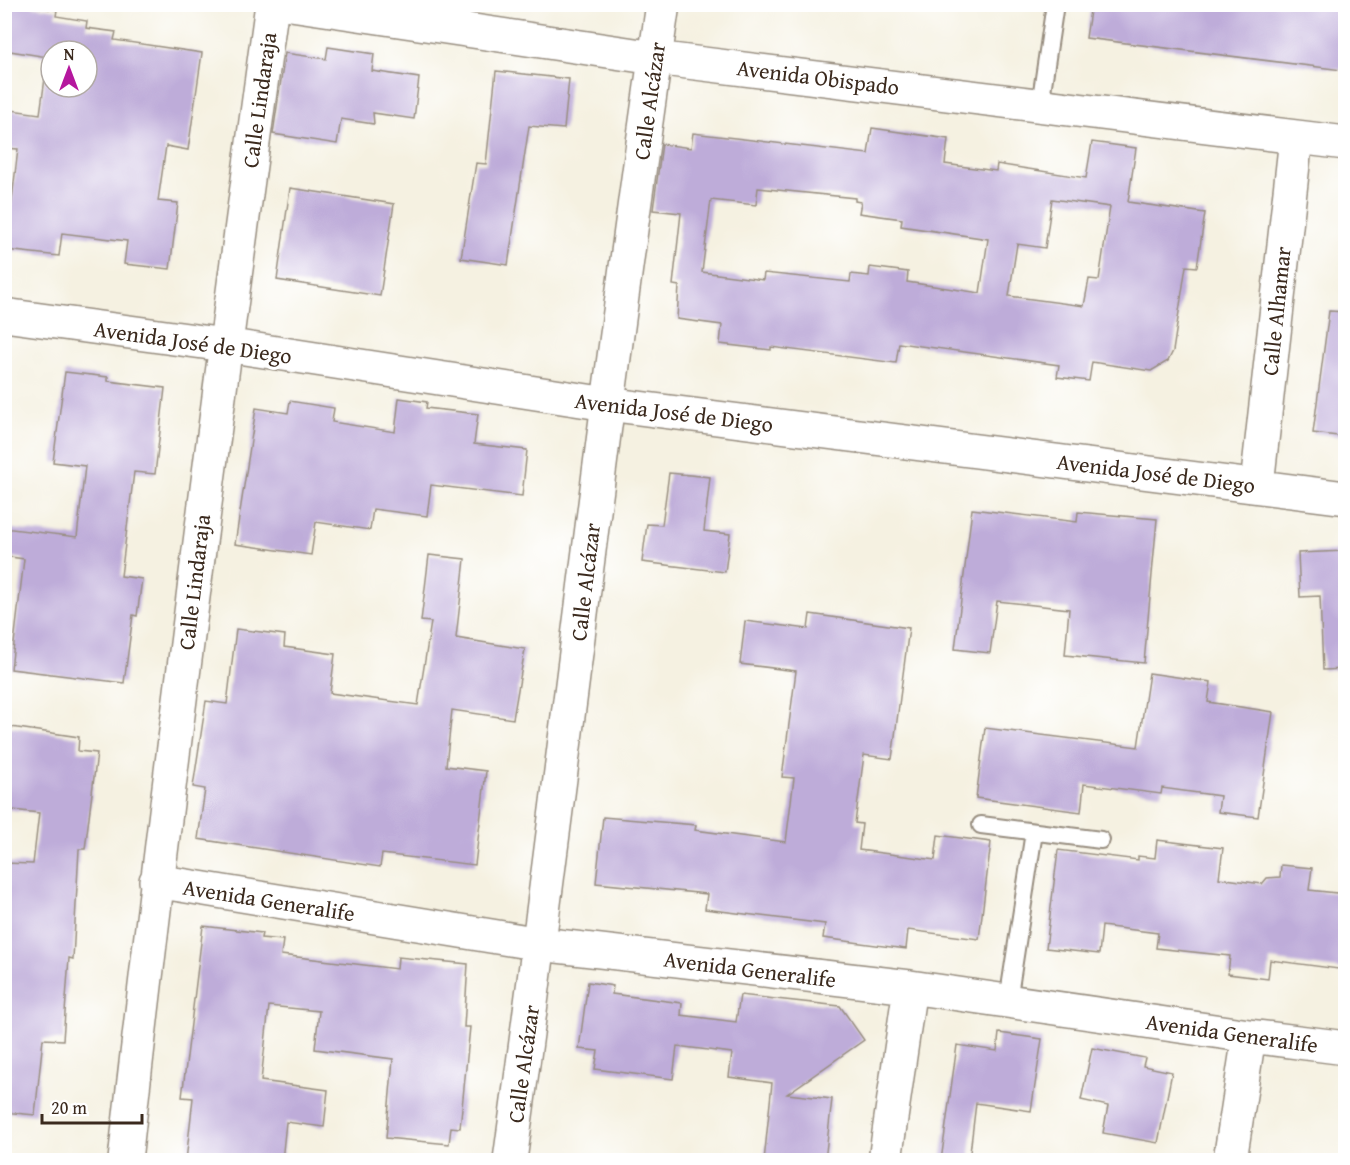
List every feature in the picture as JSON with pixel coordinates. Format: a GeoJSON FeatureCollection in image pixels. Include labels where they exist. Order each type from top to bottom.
{"type":"FeatureCollection","features":[{"type":"Feature","properties":{"kind":"street","name":"Calle Lindaraja"},"geometry":{"type":"LineString","coordinates":[[124,1161],[156,881],[225,345],[272,4]]}},
{"type":"Feature","properties":{"kind":"street","name":"Avenida Obispado"},"geometry":{"type":"LineString","coordinates":[[291,4],[655,58],[1346,143]]}},
{"type":"Feature","properties":{"kind":"street","name":"Calle Alcázar"},"geometry":{"type":"LineString","coordinates":[[510,1161],[540,944],[607,405],[663,4]]}},
{"type":"Feature","properties":{"kind":"street","name":"Calle Alhamar"},"geometry":{"type":"LineString","coordinates":[[1257,485],[1296,138]]}},
{"type":"Feature","properties":{"kind":"street","name":"Avenida José de Diego"},"geometry":{"type":"LineString","coordinates":[[4,315],[225,345],[607,405],[1346,498]]}},
{"type":"Feature","properties":{"kind":"street","name":"Avenida Generalife"},"geometry":{"type":"LineString","coordinates":[[156,881],[540,944],[910,987],[1249,1036],[1346,1047]]}},
{"type":"Feature","properties":{"kind":"street"},"geometry":{"type":"LineString","coordinates":[[885,1161],[910,987]]}},
{"type":"Feature","properties":{"kind":"street"},"geometry":{"type":"LineString","coordinates":[[1230,1161],[1249,1036]]}},
{"type":"Feature","properties":{"kind":"lane"},"geometry":{"type":"LineString","coordinates":[[1040,105],[1055,4]]}},
{"type":"Feature","properties":{"kind":"lane"},"geometry":{"type":"LineString","coordinates":[[981,825],[1101,840]]}},
{"type":"Feature","properties":{"kind":"lane"},"geometry":{"type":"LineString","coordinates":[[1008,1001],[1034,832]]}},
{"type":"Feature","properties":{"kind":"building"},"geometry":{"type":"Polygon","coordinates":[[[4,4],[57,10],[56,16],[87,21],[86,28],[116,32],[114,40],[202,53],[188,150],[166,146],[158,201],[178,203],[170,269],[124,264],[127,241],[62,233],[59,256],[6,250],[18,149],[4,148],[4,109],[40,114],[42,99],[99,99],[99,39],[39,39],[39,56],[4,50],[4,4]]]}},
{"type":"Feature","properties":{"kind":"building"},"geometry":{"type":"Polygon","coordinates":[[[1091,4],[1346,4],[1346,40],[1342,70],[1086,38],[1091,4]]]}},
{"type":"Feature","properties":{"kind":"building"},"geometry":{"type":"Polygon","coordinates":[[[328,47],[374,54],[372,71],[419,78],[414,119],[373,113],[374,124],[341,119],[337,144],[273,134],[285,53],[326,59],[328,47]]]}},
{"type":"Feature","properties":{"kind":"building"},"geometry":{"type":"Polygon","coordinates":[[[496,71],[569,79],[564,129],[529,126],[508,265],[461,258],[476,163],[486,164],[496,71]]]}},
{"type":"Feature","properties":{"kind":"building"},"geometry":{"type":"Polygon","coordinates":[[[872,128],[948,139],[945,164],[996,171],[997,164],[1086,178],[1092,142],[1136,148],[1128,202],[1205,213],[1197,267],[1186,266],[1173,351],[1168,361],[1151,371],[1092,362],[1089,381],[1057,377],[1059,365],[899,343],[896,363],[771,347],[771,350],[720,344],[722,325],[677,319],[679,286],[673,285],[681,213],[653,210],[662,144],[691,148],[693,133],[868,154],[872,128]],[[758,188],[756,205],[711,200],[702,272],[763,280],[764,273],[850,282],[851,274],[869,276],[870,267],[908,272],[907,282],[980,293],[988,239],[901,226],[902,219],[859,213],[861,202],[855,201],[855,198],[758,188]],[[1052,199],[1045,248],[1017,244],[1009,296],[1084,306],[1089,279],[1099,280],[1110,207],[1052,199]]]}},
{"type":"Feature","properties":{"kind":"building"},"geometry":{"type":"Polygon","coordinates":[[[290,188],[394,204],[380,296],[277,280],[290,188]]]}},
{"type":"Feature","properties":{"kind":"building"},"geometry":{"type":"Polygon","coordinates":[[[1329,311],[1346,312],[1346,437],[1313,433],[1329,311]]]}},
{"type":"Feature","properties":{"kind":"building"},"geometry":{"type":"Polygon","coordinates":[[[65,372],[108,377],[108,381],[165,388],[155,474],[134,472],[121,576],[142,579],[137,616],[133,615],[124,683],[11,669],[24,559],[4,556],[4,528],[77,537],[85,466],[53,462],[65,372]]]}},
{"type":"Feature","properties":{"kind":"building"},"geometry":{"type":"Polygon","coordinates":[[[399,398],[427,402],[426,408],[478,414],[474,444],[527,450],[522,496],[431,485],[427,516],[373,509],[370,530],[316,522],[311,555],[235,544],[256,408],[288,413],[290,401],[334,408],[332,422],[395,432],[399,398]]]}},
{"type":"Feature","properties":{"kind":"building"},"geometry":{"type":"Polygon","coordinates":[[[669,473],[710,477],[704,531],[730,534],[725,572],[642,562],[647,524],[662,525],[669,473]]]}},
{"type":"Feature","properties":{"kind":"building"},"geometry":{"type":"Polygon","coordinates":[[[972,509],[1077,522],[1078,512],[1157,519],[1144,663],[1065,655],[1069,609],[997,601],[990,653],[955,649],[972,509]]]}},
{"type":"Feature","properties":{"kind":"building"},"geometry":{"type":"Polygon","coordinates":[[[1346,551],[1346,669],[1323,670],[1320,596],[1300,597],[1298,553],[1346,551]]]}},
{"type":"Feature","properties":{"kind":"building"},"geometry":{"type":"Polygon","coordinates":[[[429,555],[465,559],[456,638],[525,649],[513,719],[452,710],[446,766],[486,771],[475,865],[382,854],[380,867],[198,839],[205,789],[193,787],[206,701],[227,704],[236,629],[285,635],[284,647],[335,654],[330,693],[418,705],[431,622],[421,621],[429,555]]]}},
{"type":"Feature","properties":{"kind":"building"},"geometry":{"type":"Polygon","coordinates":[[[810,614],[909,628],[892,759],[864,755],[855,823],[862,824],[859,850],[935,860],[938,835],[991,842],[979,939],[908,930],[906,949],[823,938],[825,924],[705,909],[707,894],[596,883],[603,817],[696,825],[695,830],[786,842],[794,778],[782,777],[796,671],[740,664],[745,621],[808,629],[810,614]]]}},
{"type":"Feature","properties":{"kind":"building"},"geometry":{"type":"Polygon","coordinates":[[[1149,673],[1211,682],[1208,702],[1273,712],[1258,817],[1218,812],[1220,796],[1162,788],[1161,794],[1084,784],[1081,812],[976,798],[985,728],[1138,747],[1149,673]]]}},
{"type":"Feature","properties":{"kind":"building"},"geometry":{"type":"Polygon","coordinates":[[[4,726],[79,737],[78,751],[97,753],[85,849],[79,849],[73,959],[69,958],[63,1040],[43,1039],[35,1115],[4,1112],[4,863],[33,864],[39,813],[4,809],[4,726]]]}},
{"type":"Feature","properties":{"kind":"building"},"geometry":{"type":"Polygon","coordinates":[[[1157,840],[1223,848],[1219,878],[1262,884],[1267,878],[1280,877],[1281,865],[1312,868],[1309,890],[1346,894],[1346,970],[1270,960],[1268,979],[1228,974],[1230,956],[1156,948],[1158,933],[1102,926],[1099,954],[1046,948],[1058,850],[1138,860],[1138,856],[1155,858],[1157,840]]]}},
{"type":"Feature","properties":{"kind":"building"},"geometry":{"type":"Polygon","coordinates":[[[203,926],[262,933],[261,938],[283,940],[281,955],[397,969],[398,957],[468,964],[464,1027],[470,1027],[460,1128],[451,1127],[449,1144],[386,1138],[393,1059],[315,1049],[319,1011],[269,1006],[261,1081],[328,1090],[324,1127],[286,1122],[282,1161],[186,1161],[193,1098],[182,1097],[203,926]]]}},
{"type":"Feature","properties":{"kind":"building"},"geometry":{"type":"Polygon","coordinates":[[[588,982],[613,986],[612,994],[682,1003],[681,1015],[736,1022],[740,995],[840,1006],[864,1040],[787,1094],[832,1099],[825,1161],[764,1161],[772,1083],[729,1077],[732,1053],[677,1046],[673,1079],[595,1069],[598,1051],[579,1049],[588,982]]]}},
{"type":"Feature","properties":{"kind":"building"},"geometry":{"type":"Polygon","coordinates":[[[999,1033],[1042,1039],[1031,1111],[976,1103],[969,1161],[941,1161],[957,1045],[997,1051],[999,1033]]]}},
{"type":"Feature","properties":{"kind":"building"},"geometry":{"type":"Polygon","coordinates":[[[1092,1048],[1145,1058],[1143,1066],[1172,1072],[1158,1143],[1103,1133],[1108,1106],[1081,1100],[1092,1048]]]}}]}
